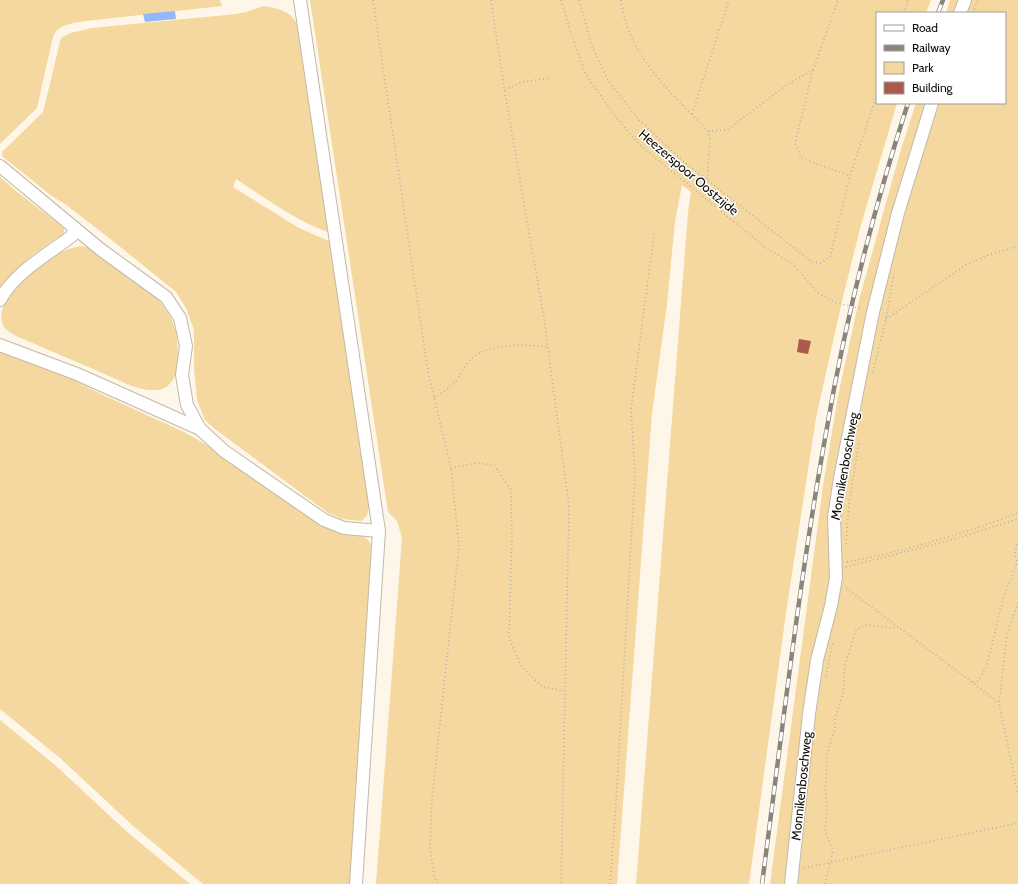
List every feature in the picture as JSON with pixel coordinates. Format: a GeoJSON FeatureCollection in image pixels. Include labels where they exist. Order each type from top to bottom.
{"type":"FeatureCollection","features":[{"type":"Feature","properties":{"kind":"street"},"geometry":{"type":"LineString","coordinates":[[300,0],[379,531],[356,884]]}},
{"type":"Feature","properties":{"kind":"street"},"geometry":{"type":"LineString","coordinates":[[960,12],[965,0]]}},
{"type":"Feature","properties":{"kind":"street","name":"Monnikenboschweg"},"geometry":{"type":"LineString","coordinates":[[791,884],[809,714],[817,660],[840,566],[834,517],[840,478],[873,312],[898,213],[932,104]]}},
{"type":"Feature","properties":{"kind":"street"},"geometry":{"type":"LineString","coordinates":[[0,166],[100,248],[166,297],[180,318],[186,346],[182,375],[187,405],[200,430]]}},
{"type":"Feature","properties":{"kind":"street"},"geometry":{"type":"LineString","coordinates":[[0,300],[4,293],[20,275],[72,236],[74,227]]}},
{"type":"Feature","properties":{"kind":"street"},"geometry":{"type":"LineString","coordinates":[[0,345],[77,374],[200,430],[224,451],[324,520],[344,528],[379,531]]}},
{"type":"Feature","properties":{"kind":"path"},"geometry":{"type":"LineString","coordinates":[[373,0],[428,372],[451,468],[459,545],[432,798],[430,848],[434,876],[438,884]]}},
{"type":"Feature","properties":{"kind":"path"},"geometry":{"type":"LineString","coordinates":[[490,0],[504,90],[544,318],[569,507],[561,884]]}},
{"type":"Feature","properties":{"kind":"path","name":"Heezerspoor Oostzijde"},"geometry":{"type":"LineString","coordinates":[[561,0],[586,75],[614,114],[642,147],[765,247],[793,264],[818,293],[837,303],[873,312]]}},
{"type":"Feature","properties":{"kind":"path"},"geometry":{"type":"LineString","coordinates":[[579,0],[592,46],[609,82],[640,121],[707,181],[812,262],[821,263],[830,257],[850,176],[876,97]]}},
{"type":"Feature","properties":{"kind":"path"},"geometry":{"type":"LineString","coordinates":[[621,0],[628,28],[642,56],[663,85],[708,131],[710,140],[707,181]]}},
{"type":"Feature","properties":{"kind":"path"},"geometry":{"type":"LineString","coordinates":[[692,114],[729,0]]}},
{"type":"Feature","properties":{"kind":"path"},"geometry":{"type":"LineString","coordinates":[[838,0],[813,70],[795,143],[801,158],[850,176]]}},
{"type":"Feature","properties":{"kind":"path"},"geometry":{"type":"LineString","coordinates":[[904,12],[908,0]]}},
{"type":"Feature","properties":{"kind":"path"},"geometry":{"type":"LineString","coordinates":[[973,12],[978,0]]}},
{"type":"Feature","properties":{"kind":"path"},"geometry":{"type":"LineString","coordinates":[[708,131],[727,130],[785,86],[813,70]]}},
{"type":"Feature","properties":{"kind":"path"},"geometry":{"type":"LineString","coordinates":[[504,90],[522,82],[551,78]]}},
{"type":"Feature","properties":{"kind":"path"},"geometry":{"type":"LineString","coordinates":[[610,884],[635,474],[631,409],[654,234]]}},
{"type":"Feature","properties":{"kind":"path"},"geometry":{"type":"LineString","coordinates":[[895,270],[886,319],[966,265],[988,255],[1018,246]]}},
{"type":"Feature","properties":{"kind":"path"},"geometry":{"type":"LineString","coordinates":[[434,398],[456,382],[470,360],[484,351],[493,347],[533,345],[548,347]]}},
{"type":"Feature","properties":{"kind":"path"},"geometry":{"type":"LineString","coordinates":[[451,468],[476,463],[494,465],[511,490],[512,536],[509,638],[521,666],[542,687],[565,691]]}},
{"type":"Feature","properties":{"kind":"path"},"geometry":{"type":"LineString","coordinates":[[840,566],[973,530],[1018,513]]}},
{"type":"Feature","properties":{"kind":"path"},"geometry":{"type":"LineString","coordinates":[[840,566],[958,538],[1018,519]]}},
{"type":"Feature","properties":{"kind":"path"},"geometry":{"type":"LineString","coordinates":[[973,682],[979,680],[987,666],[1003,599],[1017,562],[1015,554],[1018,541]]}},
{"type":"Feature","properties":{"kind":"path"},"geometry":{"type":"LineString","coordinates":[[842,586],[973,682],[999,704]]}},
{"type":"Feature","properties":{"kind":"path"},"geometry":{"type":"LineString","coordinates":[[1018,603],[1007,633],[999,704],[1018,794]]}},
{"type":"Feature","properties":{"kind":"path"},"geometry":{"type":"LineString","coordinates":[[825,884],[833,852],[825,830],[827,808],[825,789],[827,754],[835,728],[835,718],[843,695],[845,664],[856,630],[866,625],[891,628],[898,627]]}},
{"type":"Feature","properties":{"kind":"path"},"geometry":{"type":"LineString","coordinates":[[804,868],[1018,823]]}},
{"type":"Feature","properties":{"kind":"green space"},"geometry":{"type":"Polygon","coordinates":[[[0,0],[220,0],[222,6],[86,21],[66,25],[58,29],[53,37],[37,108],[0,144],[0,0]]]}},
{"type":"Feature","properties":{"kind":"green space"},"geometry":{"type":"Polygon","coordinates":[[[310,0],[931,0],[926,12],[876,12],[876,104],[897,104],[861,225],[816,418],[786,613],[749,884],[636,884],[688,212],[691,192],[682,185],[675,222],[667,304],[652,414],[617,884],[376,884],[402,538],[397,521],[388,512],[310,0]]]}},
{"type":"Feature","properties":{"kind":"green space"},"geometry":{"type":"Polygon","coordinates":[[[950,0],[1018,0],[1018,884],[770,884],[823,486],[838,396],[859,300],[901,149],[916,104],[1006,104],[1006,12],[946,12],[950,0]]]}},
{"type":"Feature","properties":{"kind":"green space"},"geometry":{"type":"Polygon","coordinates":[[[263,6],[284,11],[294,19],[298,27],[330,233],[293,216],[236,179],[233,187],[299,228],[331,242],[370,504],[367,516],[361,521],[342,519],[328,513],[205,420],[197,400],[194,368],[194,330],[186,308],[176,292],[118,245],[65,204],[53,197],[3,157],[2,152],[43,112],[61,38],[70,33],[92,28],[236,14],[263,6]]]}},
{"type":"Feature","properties":{"kind":"green space"},"geometry":{"type":"Polygon","coordinates":[[[0,177],[64,228],[64,234],[29,258],[14,272],[0,289],[0,177]]]}},
{"type":"Feature","properties":{"kind":"green space"},"geometry":{"type":"Polygon","coordinates":[[[80,246],[88,247],[157,298],[168,314],[175,327],[178,367],[173,380],[166,387],[157,390],[150,390],[135,387],[16,336],[4,327],[1,317],[3,308],[19,281],[49,258],[80,246]]]}},
{"type":"Feature","properties":{"kind":"green space"},"geometry":{"type":"Polygon","coordinates":[[[0,347],[17,351],[101,394],[184,432],[229,458],[345,534],[364,537],[370,542],[373,552],[351,884],[203,884],[132,825],[60,758],[0,709],[0,347]]]}},
{"type":"Feature","properties":{"kind":"green space"},"geometry":{"type":"Polygon","coordinates":[[[0,720],[55,765],[126,831],[190,884],[0,884],[0,720]]]}},
{"type":"Feature","properties":{"kind":"water"},"geometry":{"type":"Polygon","coordinates":[[[175,11],[176,19],[145,22],[143,14],[175,11]]]}},
{"type":"Feature","properties":{"kind":"building"},"geometry":{"type":"Polygon","coordinates":[[[799,339],[811,341],[808,354],[797,352],[799,339]]]}},
{"type":"Feature","properties":{"kind":"railway"},"geometry":{"type":"LineString","coordinates":[[938,12],[943,0]]}},
{"type":"Feature","properties":{"kind":"railway"},"geometry":{"type":"LineString","coordinates":[[762,884],[807,545],[834,391],[861,266],[883,184],[908,104]]}}]}
